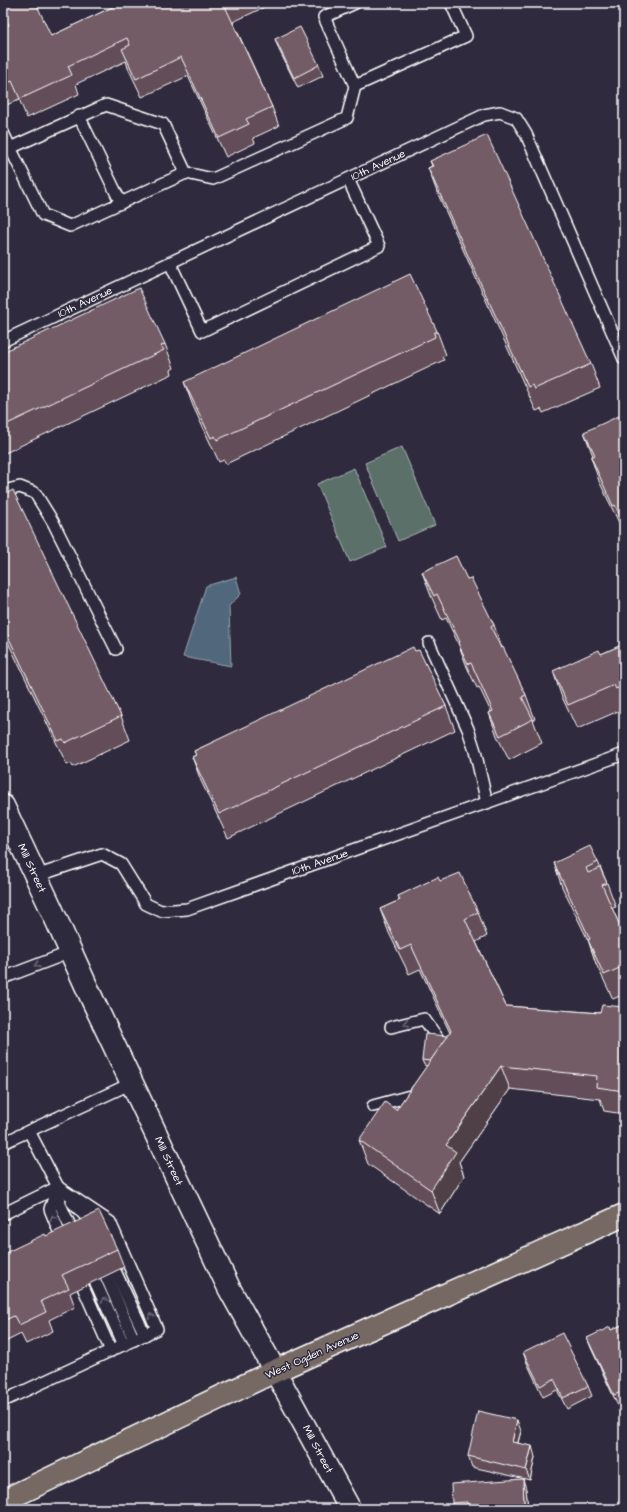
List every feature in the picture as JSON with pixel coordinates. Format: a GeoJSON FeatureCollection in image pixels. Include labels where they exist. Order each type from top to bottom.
{"type":"FeatureCollection","features":[{"type":"Feature","properties":{"kind":"main road","name":"Mill Street"},"geometry":{"type":"LineString","coordinates":[[3,806],[229,1288],[275,1371]]}},
{"type":"Feature","properties":{"kind":"main road","name":"West Ogden Avenue"},"geometry":{"type":"LineString","coordinates":[[3,1501],[275,1371],[624,1215]]}},
{"type":"Feature","properties":{"kind":"street","name":"Mill Street"},"geometry":{"type":"LineString","coordinates":[[275,1371],[350,1509]]}},
{"type":"Feature","properties":{"kind":"lane"},"geometry":{"type":"LineString","coordinates":[[3,135],[43,215],[70,226],[186,173],[213,179],[347,118],[356,86],[324,17],[355,3]]}},
{"type":"Feature","properties":{"kind":"lane"},"geometry":{"type":"LineString","coordinates":[[356,86],[466,36],[451,3]]}},
{"type":"Feature","properties":{"kind":"lane"},"geometry":{"type":"LineString","coordinates":[[10,148],[106,105],[163,124],[186,173]]}},
{"type":"Feature","properties":{"kind":"lane","name":"10th Avenue"},"geometry":{"type":"LineString","coordinates":[[3,340],[484,115],[500,112],[516,118],[526,134],[624,359]]}},
{"type":"Feature","properties":{"kind":"lane"},"geometry":{"type":"LineString","coordinates":[[79,116],[121,203]]}},
{"type":"Feature","properties":{"kind":"lane"},"geometry":{"type":"LineString","coordinates":[[170,263],[202,331],[380,246],[348,179]]}},
{"type":"Feature","properties":{"kind":"lane"},"geometry":{"type":"LineString","coordinates":[[3,491],[20,487],[35,493],[54,522],[116,649]]}},
{"type":"Feature","properties":{"kind":"lane"},"geometry":{"type":"LineString","coordinates":[[429,643],[468,729],[475,751],[487,803]]}},
{"type":"Feature","properties":{"kind":"lane","name":"10th Avenue"},"geometry":{"type":"LineString","coordinates":[[36,876],[102,854],[121,864],[146,904],[161,911],[187,909],[624,754]]}},
{"type":"Feature","properties":{"kind":"lane"},"geometry":{"type":"LineString","coordinates":[[3,978],[71,952]]}},
{"type":"Feature","properties":{"kind":"lane"},"geometry":{"type":"LineString","coordinates":[[391,1027],[424,1020],[439,1040]]}},
{"type":"Feature","properties":{"kind":"lane"},"geometry":{"type":"LineString","coordinates":[[3,1143],[132,1083]]}},
{"type":"Feature","properties":{"kind":"lane"},"geometry":{"type":"LineString","coordinates":[[373,1106],[414,1096],[423,1084]]}},
{"type":"Feature","properties":{"kind":"lane"},"geometry":{"type":"LineString","coordinates":[[29,1131],[58,1187],[86,1234]]}},
{"type":"Feature","properties":{"kind":"lane"},"geometry":{"type":"LineString","coordinates":[[3,1214],[58,1187]]}},
{"type":"Feature","properties":{"kind":"lane"},"geometry":{"type":"LineString","coordinates":[[58,1187],[93,1224],[98,1234]]}},
{"type":"Feature","properties":{"kind":"lane"},"geometry":{"type":"LineString","coordinates":[[58,1187],[59,1202],[78,1243]]}},
{"type":"Feature","properties":{"kind":"lane"},"geometry":{"type":"LineString","coordinates":[[58,1187],[50,1209],[66,1248]]}},
{"type":"Feature","properties":{"kind":"lane"},"geometry":{"type":"LineString","coordinates":[[3,1401],[157,1329],[110,1222],[58,1187]]}},
{"type":"Feature","properties":{"kind":"lane"},"geometry":{"type":"LineString","coordinates":[[110,1274],[140,1337]]}},
{"type":"Feature","properties":{"kind":"lane"},"geometry":{"type":"LineString","coordinates":[[95,1281],[124,1345]]}},
{"type":"Feature","properties":{"kind":"lane"},"geometry":{"type":"LineString","coordinates":[[83,1287],[111,1351]]}},
{"type":"Feature","properties":{"kind":"green space"},"geometry":{"type":"Polygon","coordinates":[[[402,447],[435,525],[398,541],[365,463],[402,447]]]}},
{"type":"Feature","properties":{"kind":"green space"},"geometry":{"type":"Polygon","coordinates":[[[354,468],[387,547],[350,562],[317,484],[354,468]]]}},
{"type":"Feature","properties":{"kind":"green space"},"geometry":{"type":"Polygon","coordinates":[[[624,1490],[624,1509],[620,1509],[619,1500],[624,1490]]]}},
{"type":"Feature","properties":{"kind":"water"},"geometry":{"type":"Polygon","coordinates":[[[236,577],[241,594],[229,606],[231,666],[183,657],[206,586],[236,577]]]}},
{"type":"Feature","properties":{"kind":"building"},"geometry":{"type":"Polygon","coordinates":[[[3,3],[36,3],[51,36],[121,3],[227,3],[224,4],[272,107],[246,119],[249,124],[219,138],[181,57],[136,79],[122,49],[130,45],[127,38],[68,66],[72,75],[20,99],[12,81],[3,85],[3,47],[7,45],[3,36],[3,27],[9,25],[3,13],[3,3]]]}},
{"type":"Feature","properties":{"kind":"building"},"geometry":{"type":"Polygon","coordinates":[[[300,27],[319,65],[294,78],[275,39],[300,27]]]}},
{"type":"Feature","properties":{"kind":"building"},"geometry":{"type":"Polygon","coordinates":[[[487,135],[591,364],[534,389],[532,385],[528,387],[428,168],[433,166],[430,161],[487,135]]]}},
{"type":"Feature","properties":{"kind":"building"},"geometry":{"type":"Polygon","coordinates":[[[410,274],[437,331],[434,333],[435,337],[217,440],[215,436],[211,438],[184,382],[410,274]]]}},
{"type":"Feature","properties":{"kind":"building"},"geometry":{"type":"Polygon","coordinates":[[[139,288],[165,344],[161,346],[164,350],[3,426],[3,352],[139,288]]]}},
{"type":"Feature","properties":{"kind":"building"},"geometry":{"type":"Polygon","coordinates":[[[619,416],[624,426],[624,524],[615,505],[613,506],[591,457],[595,455],[584,432],[619,416]]]}},
{"type":"Feature","properties":{"kind":"building"},"geometry":{"type":"Polygon","coordinates":[[[13,490],[121,716],[65,743],[63,739],[58,741],[3,626],[3,495],[13,490]]]}},
{"type":"Feature","properties":{"kind":"building"},"geometry":{"type":"Polygon","coordinates":[[[456,556],[467,579],[471,578],[494,625],[491,627],[501,648],[503,647],[526,695],[522,697],[533,719],[500,736],[489,713],[493,711],[471,663],[468,664],[458,643],[460,642],[437,594],[434,596],[422,572],[456,556]]]}},
{"type":"Feature","properties":{"kind":"building"},"geometry":{"type":"Polygon","coordinates":[[[624,644],[624,685],[616,689],[614,685],[568,705],[553,671],[599,650],[601,654],[624,644]]]}},
{"type":"Feature","properties":{"kind":"building"},"geometry":{"type":"Polygon","coordinates":[[[413,647],[415,651],[419,650],[446,706],[219,814],[192,757],[196,755],[194,751],[413,647]]]}},
{"type":"Feature","properties":{"kind":"building"},"geometry":{"type":"Polygon","coordinates":[[[590,846],[598,862],[586,868],[588,873],[600,868],[607,883],[602,885],[620,926],[624,924],[624,942],[619,945],[622,950],[624,949],[624,966],[604,975],[588,940],[590,939],[554,863],[590,846]]]}},
{"type":"Feature","properties":{"kind":"building"},"geometry":{"type":"Polygon","coordinates":[[[460,873],[478,912],[465,919],[506,1006],[600,1013],[602,1005],[624,1007],[624,1091],[596,1087],[597,1076],[501,1066],[446,1145],[456,1152],[431,1190],[359,1140],[385,1102],[396,1110],[451,1031],[411,945],[400,950],[380,909],[400,900],[398,896],[438,877],[440,881],[460,873]]]}},
{"type":"Feature","properties":{"kind":"building"},"geometry":{"type":"Polygon","coordinates":[[[425,1034],[448,1036],[430,1061],[422,1060],[425,1034]]]}},
{"type":"Feature","properties":{"kind":"building"},"geometry":{"type":"Polygon","coordinates":[[[99,1211],[117,1249],[62,1275],[69,1288],[41,1301],[46,1312],[19,1325],[14,1316],[3,1321],[3,1254],[99,1211]]]}},
{"type":"Feature","properties":{"kind":"building"},"geometry":{"type":"Polygon","coordinates":[[[624,1324],[624,1391],[614,1395],[587,1338],[610,1327],[611,1330],[624,1324]]]}},
{"type":"Feature","properties":{"kind":"building"},"geometry":{"type":"Polygon","coordinates":[[[562,1333],[588,1386],[563,1398],[554,1379],[540,1386],[523,1352],[562,1333]]]}},
{"type":"Feature","properties":{"kind":"building"},"geometry":{"type":"Polygon","coordinates":[[[478,1411],[517,1420],[512,1442],[532,1446],[526,1470],[468,1456],[478,1411]]]}},
{"type":"Feature","properties":{"kind":"building"},"geometry":{"type":"Polygon","coordinates":[[[523,1479],[524,1504],[505,1506],[505,1509],[467,1509],[467,1502],[452,1503],[451,1484],[523,1479]]]}}]}
